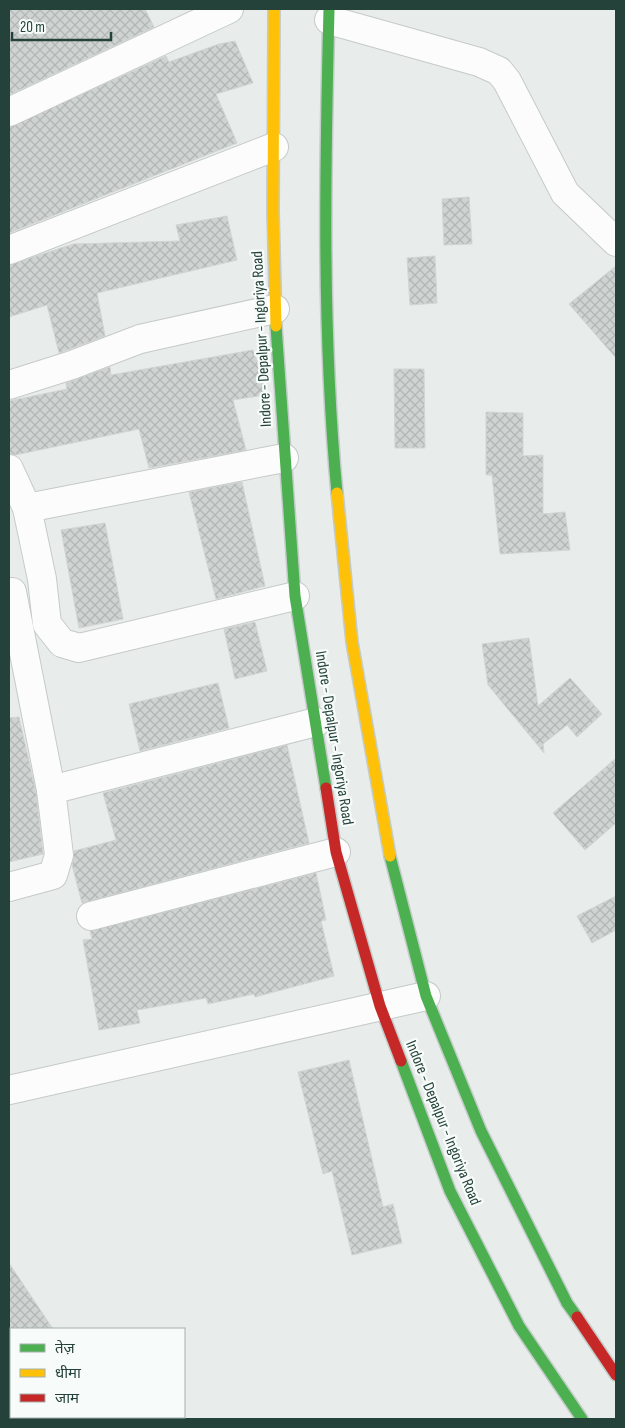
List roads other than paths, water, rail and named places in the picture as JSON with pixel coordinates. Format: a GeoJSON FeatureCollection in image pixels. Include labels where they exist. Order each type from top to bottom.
{"type":"FeatureCollection","features":[{"type":"Feature","properties":{"kind":"main road","name":"Indore - Depalpur - Ingoriya Road"},"geometry":{"type":"LineString","coordinates":[[274,9],[275,309],[284,458],[295,596],[336,852],[380,1006],[450,1191],[519,1326],[582,1419]]}},
{"type":"Feature","properties":{"kind":"main road","name":"Indore - Depalpur - Ingoriya Road"},"geometry":{"type":"LineString","coordinates":[[329,14],[324,216],[331,419],[352,642],[390,853],[426,996],[481,1131],[567,1303],[616,1375]]}},
{"type":"Feature","properties":{"kind":"street"},"geometry":{"type":"LineString","coordinates":[[9,112],[229,9]]}},
{"type":"Feature","properties":{"kind":"street"},"geometry":{"type":"LineString","coordinates":[[329,14],[479,62],[499,71],[506,81],[564,194],[616,242]]}},
{"type":"Feature","properties":{"kind":"street"},"geometry":{"type":"LineString","coordinates":[[9,250],[274,148]]}},
{"type":"Feature","properties":{"kind":"street"},"geometry":{"type":"LineString","coordinates":[[9,385],[72,365],[140,339],[275,309]]}},
{"type":"Feature","properties":{"kind":"street"},"geometry":{"type":"LineString","coordinates":[[27,508],[284,458]]}},
{"type":"Feature","properties":{"kind":"street"},"geometry":{"type":"LineString","coordinates":[[9,468],[27,508],[42,580],[47,624],[62,643],[79,648],[295,596]]}},
{"type":"Feature","properties":{"kind":"street"},"geometry":{"type":"LineString","coordinates":[[9,887],[53,875],[59,855],[51,790],[10,593],[42,580]]}},
{"type":"Feature","properties":{"kind":"street"},"geometry":{"type":"LineString","coordinates":[[51,790],[316,722]]}},
{"type":"Feature","properties":{"kind":"street"},"geometry":{"type":"LineString","coordinates":[[91,916],[336,852]]}},
{"type":"Feature","properties":{"kind":"street"},"geometry":{"type":"LineString","coordinates":[[9,1090],[426,996]]}}]}
